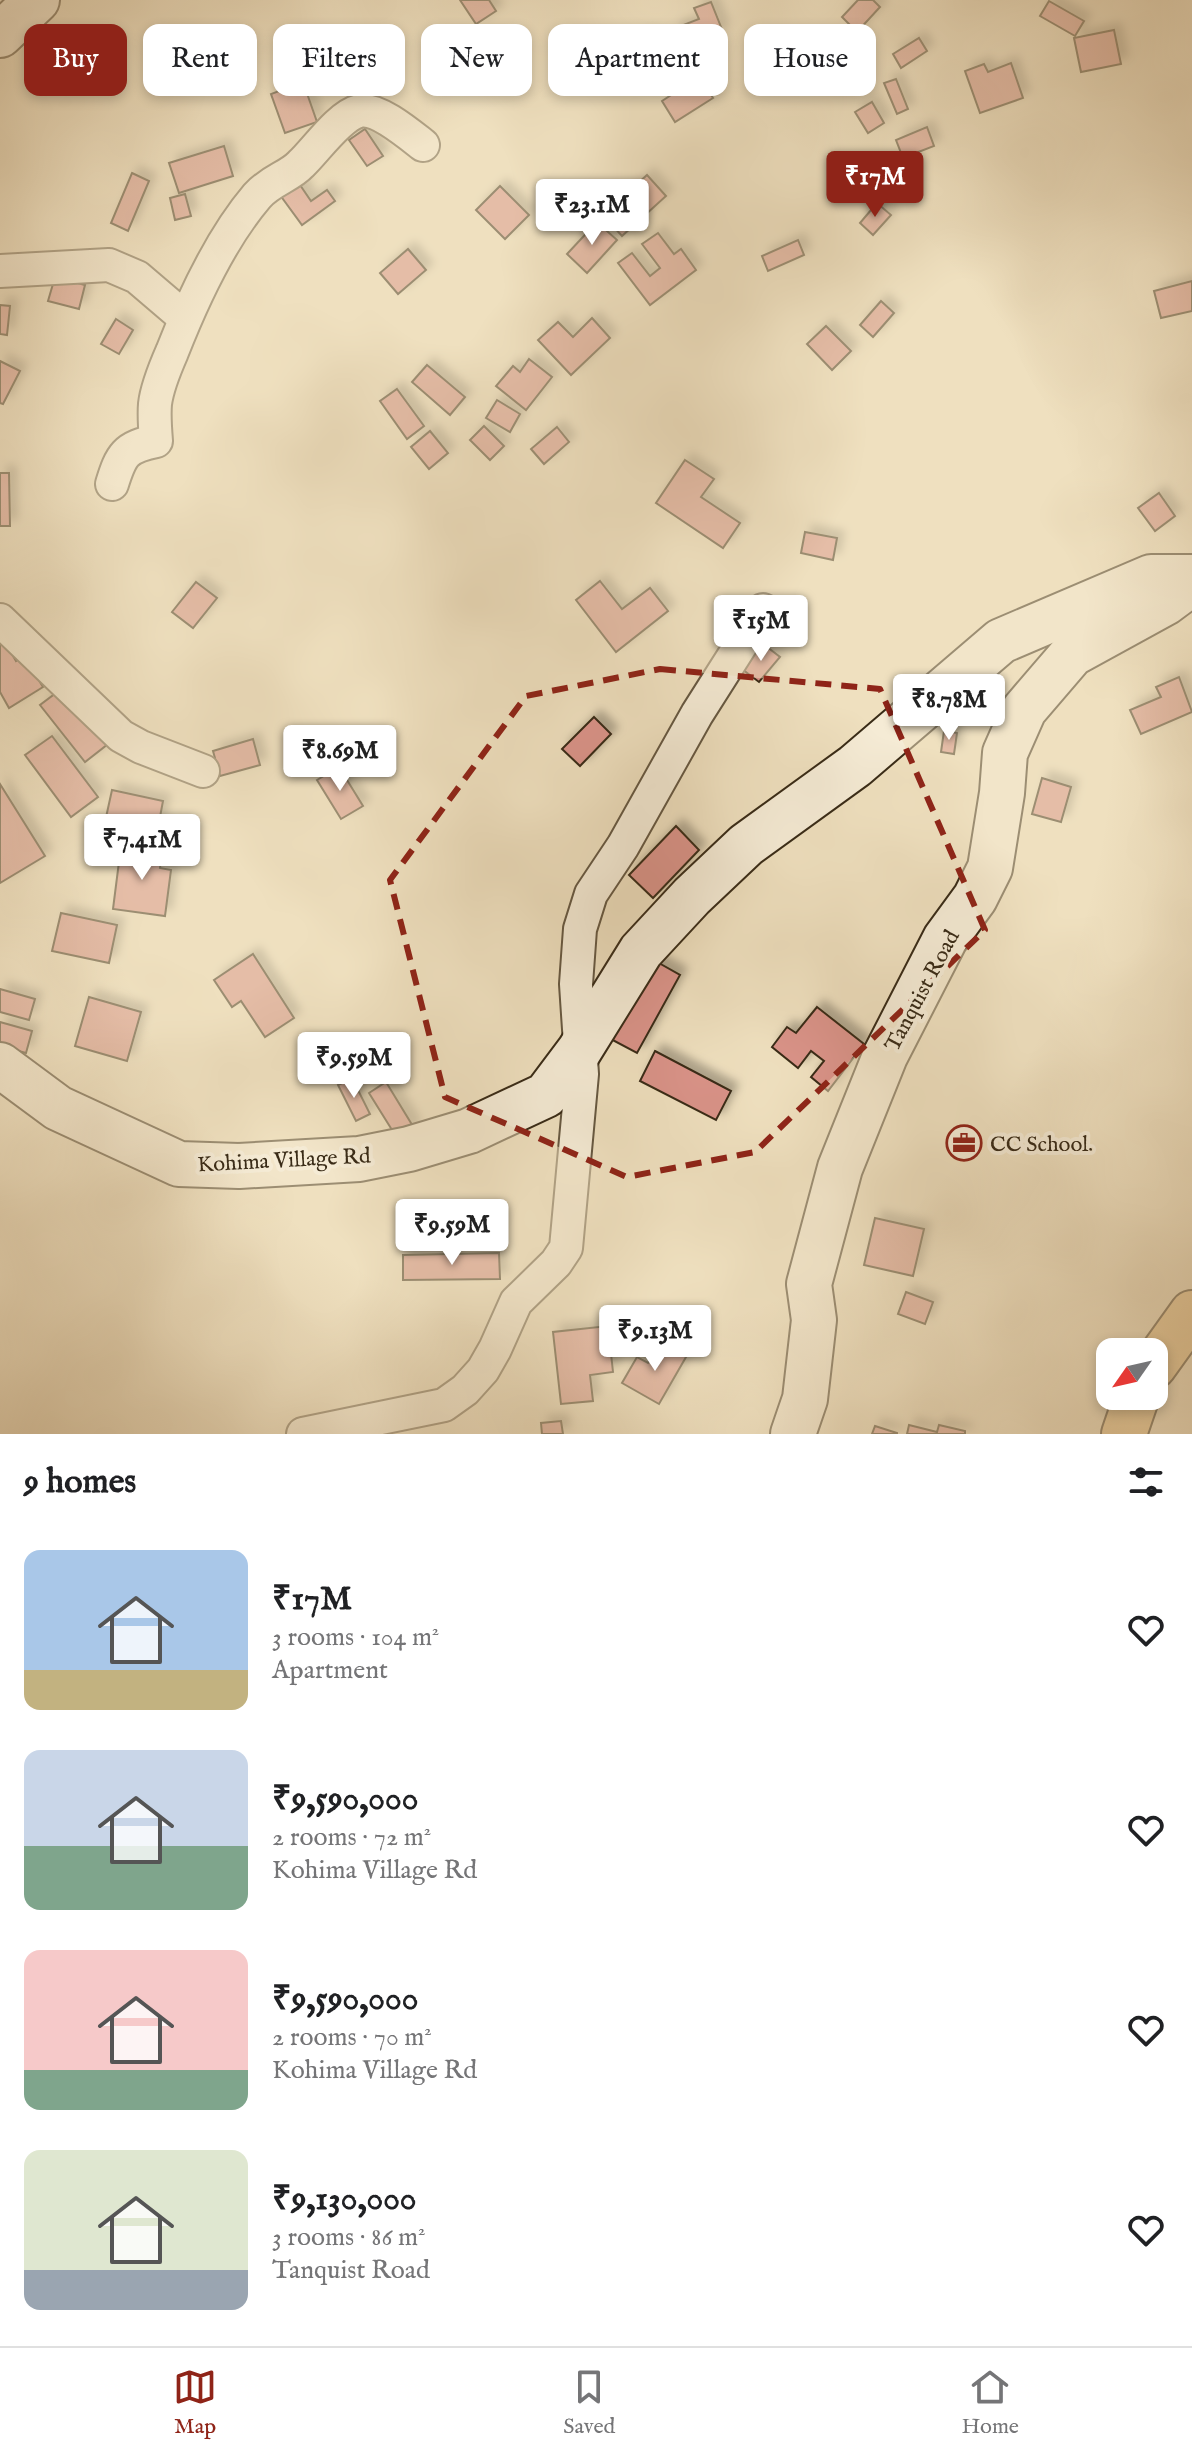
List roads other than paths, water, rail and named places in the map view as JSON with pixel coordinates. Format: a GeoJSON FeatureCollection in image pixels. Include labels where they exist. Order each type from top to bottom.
{"type":"FeatureCollection","features":[{"type":"Feature","properties":{"kind":"highway"},"geometry":{"type":"LineString","coordinates":[[1168,1346],[1192,1313]]}},
{"type":"Feature","properties":{"kind":"highway"},"geometry":{"type":"LineString","coordinates":[[1124,1434],[1131,1410]]}},
{"type":"Feature","properties":{"kind":"main road"},"geometry":{"type":"LineString","coordinates":[[0,35],[37,0]]}},
{"type":"Feature","properties":{"kind":"main road","name":"Kohima Village Rd"},"geometry":{"type":"LineString","coordinates":[[0,1065],[58,1108],[179,1164],[239,1166],[359,1159],[409,1149],[469,1131],[546,1095],[579,1051],[641,951],[692,896],[746,845],[855,766],[1001,641],[1151,577],[1192,577]]}},
{"type":"Feature","properties":{"kind":"main road","name":"Tanquist Road"},"geometry":{"type":"LineString","coordinates":[[793,1434],[805,1399],[814,1320],[809,1284],[840,1168],[885,1056],[945,939],[975,898],[990,868],[1005,753],[1024,710],[1072,654],[1165,603],[1192,583]]}},
{"type":"Feature","properties":{"kind":"main road"},"geometry":{"type":"LineString","coordinates":[[1103,1434],[1123,1410]]}},
{"type":"Feature","properties":{"kind":"street"},"geometry":{"type":"LineString","coordinates":[[112,484],[119,459],[130,449],[156,441],[155,403],[185,318],[239,218],[259,194],[272,182],[298,168],[332,130],[358,111],[371,111],[423,145]]}},
{"type":"Feature","properties":{"kind":"street"},"geometry":{"type":"LineString","coordinates":[[0,271],[109,265],[137,277],[185,318]]}},
{"type":"Feature","properties":{"kind":"street"},"geometry":{"type":"LineString","coordinates":[[303,1434],[444,1405],[465,1390],[483,1370],[516,1302],[556,1263],[566,1248],[582,1074],[576,984],[580,929],[591,894],[623,846],[684,736],[763,610]]}},
{"type":"Feature","properties":{"kind":"street"},"geometry":{"type":"LineString","coordinates":[[0,620],[121,736],[203,771]]}},
{"type":"Feature","properties":{"kind":"place","name":"CC School."},"geometry":{"type":"Point","coordinates":[964,1143]}}]}
